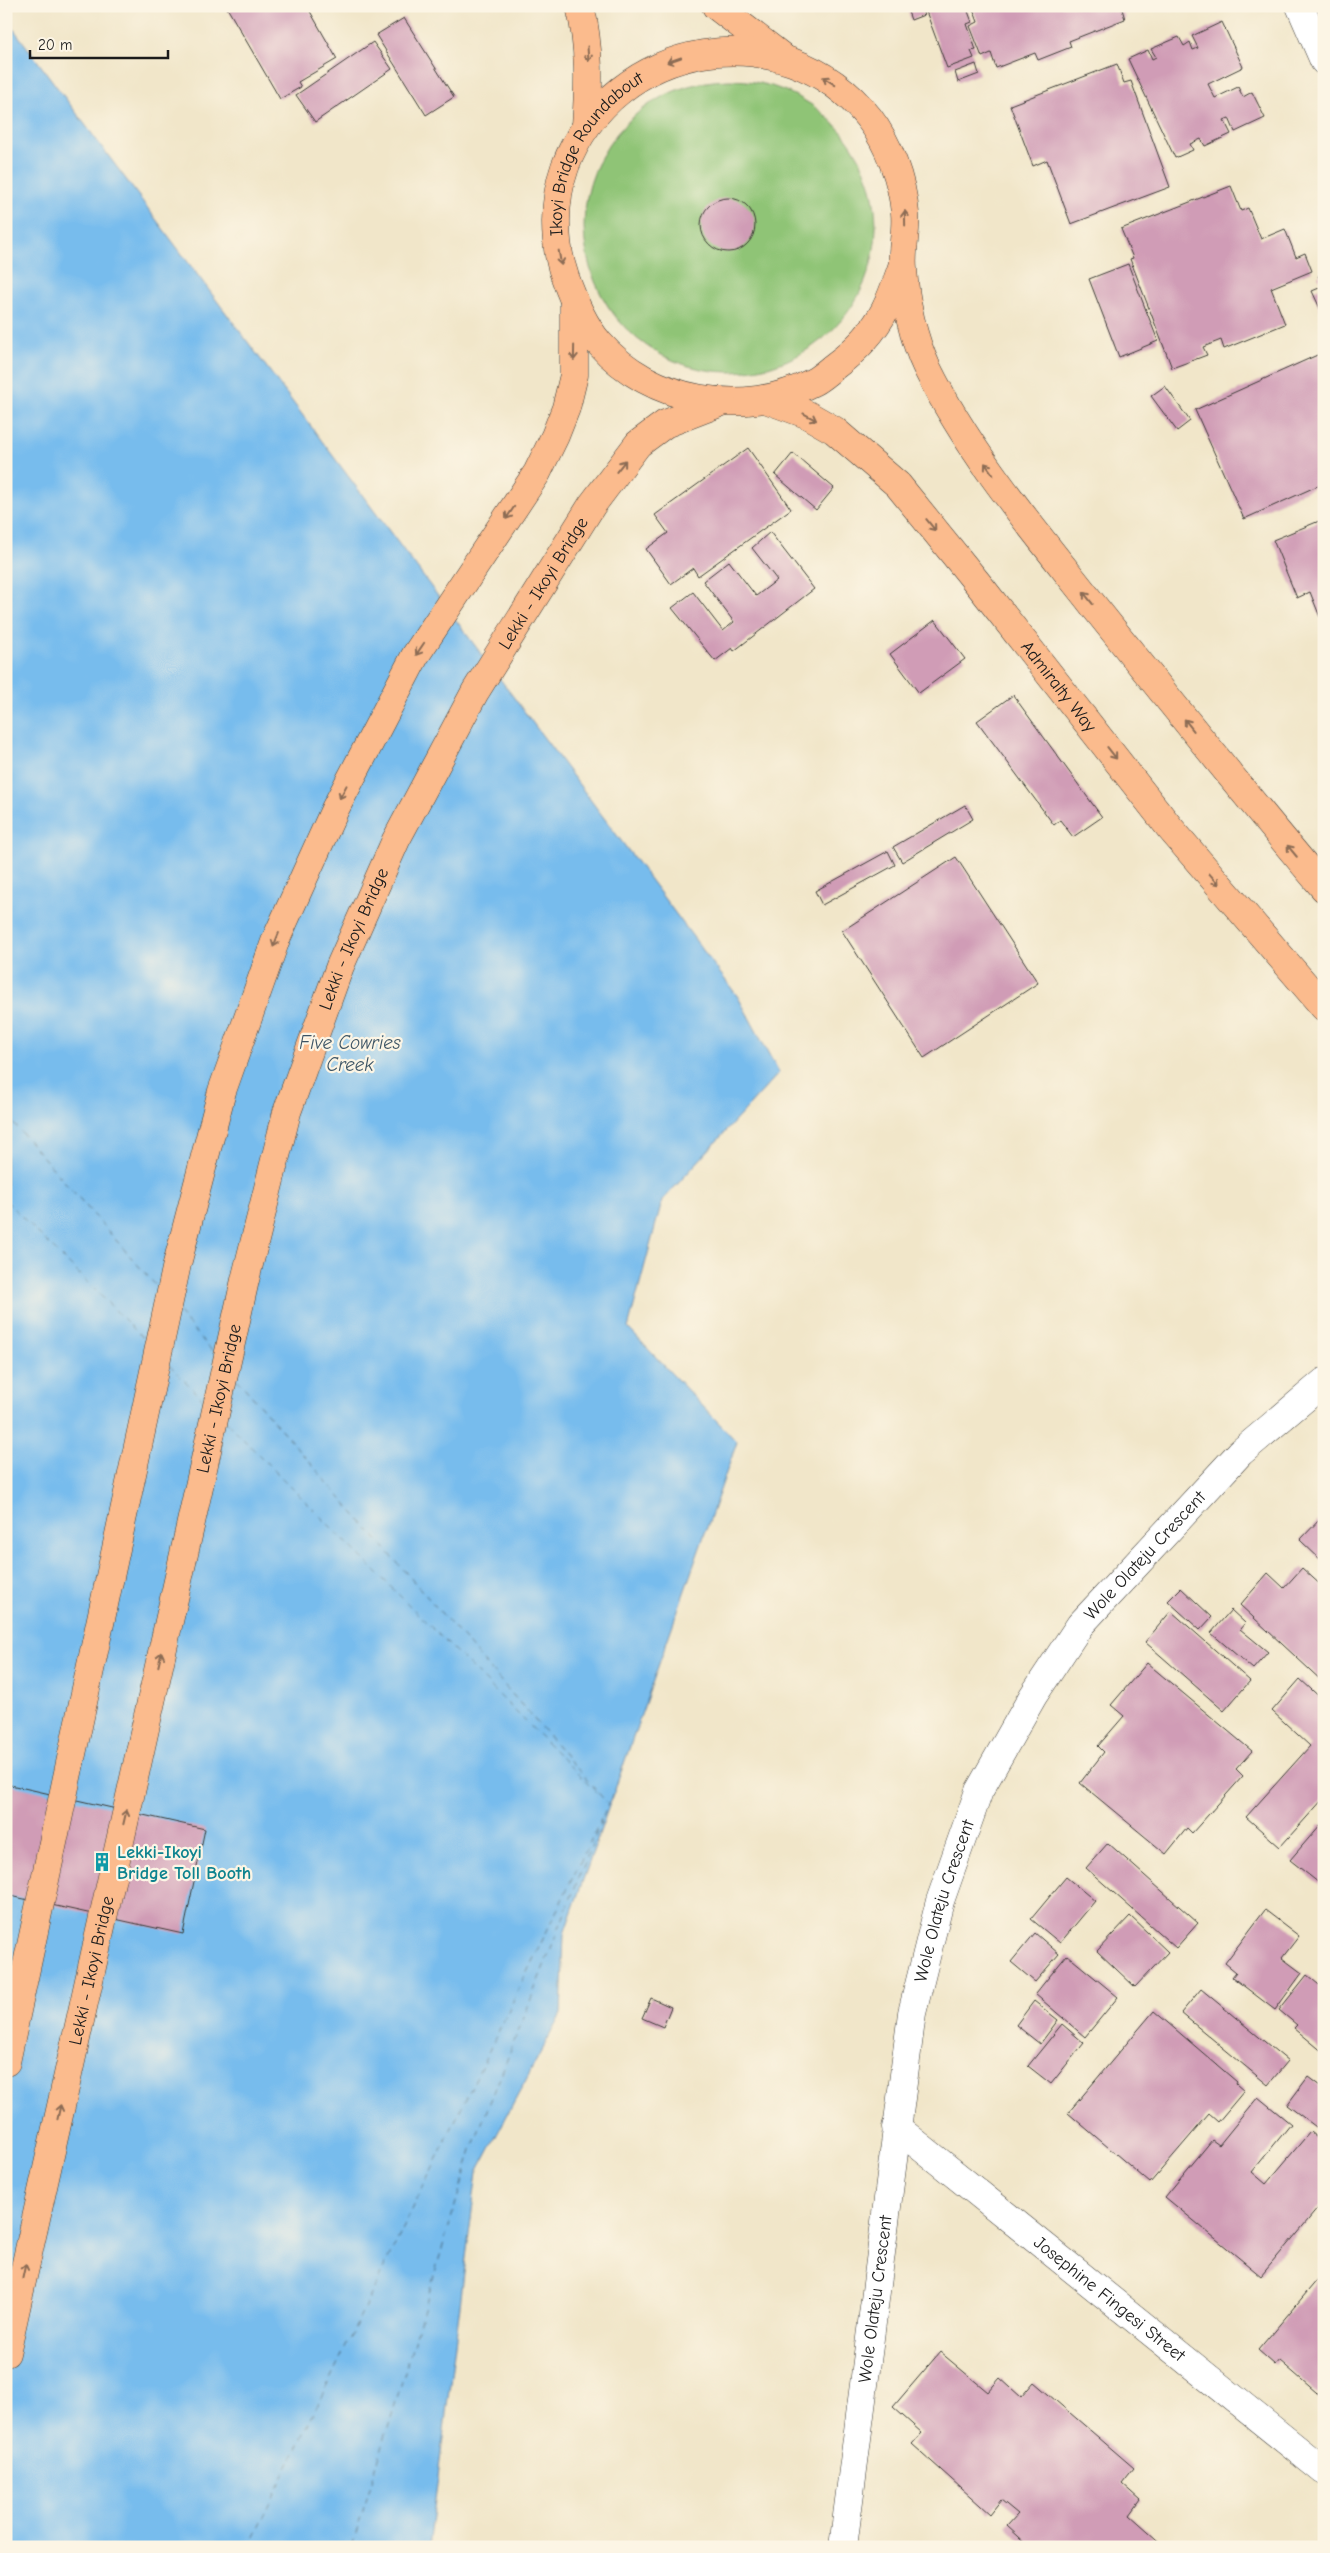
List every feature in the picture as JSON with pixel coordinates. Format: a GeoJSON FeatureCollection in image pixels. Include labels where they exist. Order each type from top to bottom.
{"type":"FeatureCollection","features":[{"type":"Feature","properties":{"kind":"main road"},"geometry":{"type":"LineString","coordinates":[[580,6],[586,30],[589,78],[586,126]]}},
{"type":"Feature","properties":{"kind":"main road"},"geometry":{"type":"LineString","coordinates":[[716,6],[784,58]]}},
{"type":"Feature","properties":{"kind":"main road","name":"Ikoyi Bridge Roundabout"},"geometry":{"type":"LineString","coordinates":[[729,50],[784,58],[831,82],[869,118],[895,163],[906,215],[902,267],[884,313],[853,353],[813,382],[765,399],[722,402],[676,394],[635,374],[600,343],[574,304],[559,260],[555,213],[565,168],[586,126],[624,85],[674,59],[729,50]]}},
{"type":"Feature","properties":{"kind":"main road"},"geometry":{"type":"LineString","coordinates":[[902,267],[913,328],[926,366],[968,438],[1024,518],[1236,784],[1324,888]]}},
{"type":"Feature","properties":{"kind":"main road"},"geometry":{"type":"LineString","coordinates":[[6,2062],[177,1264],[222,1091],[276,939],[334,809],[415,656],[537,473],[566,408],[574,375],[574,304]]}},
{"type":"Feature","properties":{"kind":"main road","name":"Admiralty Way"},"geometry":{"type":"LineString","coordinates":[[765,399],[806,414],[834,430],[898,485],[984,591],[1170,828],[1324,1008]]}},
{"type":"Feature","properties":{"kind":"main road","name":"Lekki - Ikoyi Bridge"},"geometry":{"type":"LineString","coordinates":[[6,2353],[243,1290],[287,1112],[340,966],[396,840],[474,692],[592,505],[638,444],[665,424],[722,402]]}},
{"type":"Feature","properties":{"kind":"street"},"geometry":{"type":"LineString","coordinates":[[1300,6],[1324,61]]}},
{"type":"Feature","properties":{"kind":"street","name":"Wole Olateju Crescent"},"geometry":{"type":"LineString","coordinates":[[843,2547],[912,2013],[940,1901],[979,1791],[1033,1696],[1080,1624],[1240,1454],[1324,1382]]}},
{"type":"Feature","properties":{"kind":"street","name":"Josephine Fingesi Street"},"geometry":{"type":"LineString","coordinates":[[896,2127],[1324,2471]]}},
{"type":"Feature","properties":{"kind":"green space"},"geometry":{"type":"Polygon","coordinates":[[[730,80],[758,83],[786,91],[811,105],[833,123],[851,145],[865,170],[873,198],[876,226],[873,254],[865,282],[851,307],[833,329],[811,347],[786,361],[758,369],[730,372],[702,369],[674,361],[649,347],[627,329],[609,307],[595,282],[587,254],[584,226],[587,198],[595,170],[609,145],[627,123],[649,105],[674,91],[702,83],[730,80]]]}},
{"type":"Feature","properties":{"kind":"water","name":"Five Cowries Creek"},"geometry":{"type":"Polygon","coordinates":[[[6,19],[738,997],[779,1073],[662,1201],[628,1328],[737,1442],[564,1934],[561,2014],[477,2172],[429,2547],[6,2547],[6,19]]]}},
{"type":"Feature","properties":{"kind":"building"},"geometry":{"type":"Polygon","coordinates":[[[226,6],[307,6],[337,59],[298,82],[301,87],[280,99],[226,6]]]}},
{"type":"Feature","properties":{"kind":"building"},"geometry":{"type":"Polygon","coordinates":[[[913,6],[920,6],[924,15],[911,20],[907,9],[913,6]]]}},
{"type":"Feature","properties":{"kind":"building"},"geometry":{"type":"Polygon","coordinates":[[[924,6],[954,6],[955,9],[966,6],[972,22],[967,24],[976,50],[971,51],[974,58],[947,68],[924,6]]]}},
{"type":"Feature","properties":{"kind":"building"},"geometry":{"type":"Polygon","coordinates":[[[972,6],[1129,7],[1122,9],[1125,19],[1069,41],[1071,47],[1038,60],[1035,53],[996,68],[991,53],[982,57],[970,26],[978,22],[972,6]]]}},
{"type":"Feature","properties":{"kind":"building"},"geometry":{"type":"Polygon","coordinates":[[[404,18],[454,97],[426,115],[376,35],[404,18]]]}},
{"type":"Feature","properties":{"kind":"building"},"geometry":{"type":"Polygon","coordinates":[[[1222,22],[1243,67],[1208,84],[1215,98],[1238,87],[1243,97],[1252,92],[1265,118],[1235,132],[1229,118],[1224,120],[1231,134],[1205,146],[1201,139],[1190,144],[1193,150],[1175,158],[1128,59],[1148,50],[1152,59],[1156,57],[1151,49],[1179,37],[1184,46],[1190,42],[1193,50],[1198,48],[1192,36],[1222,22]]]}},
{"type":"Feature","properties":{"kind":"building"},"geometry":{"type":"Polygon","coordinates":[[[373,42],[392,69],[315,122],[296,95],[373,42]]]}},
{"type":"Feature","properties":{"kind":"building"},"geometry":{"type":"Polygon","coordinates":[[[976,64],[979,74],[958,82],[955,72],[976,64]]]}},
{"type":"Feature","properties":{"kind":"building"},"geometry":{"type":"Polygon","coordinates":[[[1117,64],[1124,83],[1131,81],[1170,187],[1071,224],[1047,160],[1033,166],[1010,105],[1117,64]]]}},
{"type":"Feature","properties":{"kind":"building"},"geometry":{"type":"Polygon","coordinates":[[[1231,186],[1241,211],[1248,208],[1261,239],[1285,229],[1296,257],[1305,253],[1312,271],[1271,288],[1285,324],[1224,349],[1221,340],[1203,347],[1207,355],[1172,368],[1130,259],[1133,258],[1121,229],[1231,186]]]}},
{"type":"Feature","properties":{"kind":"building"},"geometry":{"type":"Polygon","coordinates":[[[728,198],[738,200],[747,206],[753,215],[755,225],[753,235],[747,244],[738,250],[728,252],[718,250],[709,244],[703,235],[701,225],[703,215],[709,206],[718,200],[728,198]]]}},
{"type":"Feature","properties":{"kind":"building"},"geometry":{"type":"Polygon","coordinates":[[[1128,264],[1158,341],[1119,357],[1089,279],[1128,264]]]}},
{"type":"Feature","properties":{"kind":"building"},"geometry":{"type":"Polygon","coordinates":[[[1324,273],[1324,286],[1318,276],[1324,273]]]}},
{"type":"Feature","properties":{"kind":"building"},"geometry":{"type":"Polygon","coordinates":[[[1324,286],[1324,317],[1312,291],[1324,286]]]}},
{"type":"Feature","properties":{"kind":"building"},"geometry":{"type":"Polygon","coordinates":[[[1324,352],[1324,483],[1244,519],[1195,410],[1324,352]]]}},
{"type":"Feature","properties":{"kind":"building"},"geometry":{"type":"Polygon","coordinates":[[[1165,386],[1190,421],[1177,431],[1151,396],[1165,386]]]}},
{"type":"Feature","properties":{"kind":"building"},"geometry":{"type":"Polygon","coordinates":[[[748,448],[791,509],[698,576],[693,568],[671,584],[646,549],[668,533],[655,515],[748,448]]]}},
{"type":"Feature","properties":{"kind":"building"},"geometry":{"type":"Polygon","coordinates":[[[793,453],[834,488],[816,510],[775,475],[793,453]]]}},
{"type":"Feature","properties":{"kind":"building"},"geometry":{"type":"Polygon","coordinates":[[[1324,519],[1324,615],[1320,617],[1310,592],[1297,598],[1273,540],[1324,519]]]}},
{"type":"Feature","properties":{"kind":"building"},"geometry":{"type":"Polygon","coordinates":[[[770,532],[814,589],[734,651],[732,648],[715,661],[672,608],[693,592],[723,631],[734,622],[703,581],[729,561],[756,596],[777,580],[752,548],[770,532]]]}},
{"type":"Feature","properties":{"kind":"building"},"geometry":{"type":"Polygon","coordinates":[[[935,620],[965,659],[919,693],[890,654],[935,620]]]}},
{"type":"Feature","properties":{"kind":"building"},"geometry":{"type":"Polygon","coordinates":[[[1013,695],[1102,817],[1073,837],[1060,820],[1054,825],[977,721],[1013,695]]]}},
{"type":"Feature","properties":{"kind":"building"},"geometry":{"type":"Polygon","coordinates":[[[965,805],[973,819],[902,862],[893,847],[965,805]]]}},
{"type":"Feature","properties":{"kind":"building"},"geometry":{"type":"Polygon","coordinates":[[[888,851],[895,865],[822,905],[815,891],[888,851]]]}},
{"type":"Feature","properties":{"kind":"building"},"geometry":{"type":"Polygon","coordinates":[[[956,857],[1038,983],[924,1058],[842,931],[956,857]]]}},
{"type":"Feature","properties":{"kind":"building"},"geometry":{"type":"Polygon","coordinates":[[[1324,1515],[1324,1563],[1300,1540],[1324,1515]]]}},
{"type":"Feature","properties":{"kind":"building"},"geometry":{"type":"Polygon","coordinates":[[[1302,1568],[1324,1588],[1324,1683],[1240,1605],[1268,1573],[1284,1588],[1302,1568]]]}},
{"type":"Feature","properties":{"kind":"building"},"geometry":{"type":"Polygon","coordinates":[[[1181,1588],[1212,1617],[1200,1630],[1168,1601],[1181,1588]]]}},
{"type":"Feature","properties":{"kind":"building"},"geometry":{"type":"Polygon","coordinates":[[[1231,1610],[1245,1623],[1240,1629],[1268,1652],[1253,1669],[1211,1633],[1231,1610]]]}},
{"type":"Feature","properties":{"kind":"building"},"geometry":{"type":"Polygon","coordinates":[[[1171,1611],[1250,1681],[1224,1711],[1145,1642],[1171,1611]]]}},
{"type":"Feature","properties":{"kind":"building"},"geometry":{"type":"Polygon","coordinates":[[[1147,1663],[1252,1751],[1236,1769],[1243,1776],[1192,1833],[1187,1828],[1166,1854],[1080,1783],[1104,1752],[1098,1746],[1124,1716],[1111,1705],[1147,1663]]]}},
{"type":"Feature","properties":{"kind":"building"},"geometry":{"type":"Polygon","coordinates":[[[1300,1679],[1324,1701],[1324,1798],[1280,1847],[1246,1817],[1310,1746],[1272,1711],[1300,1679]]]}},
{"type":"Feature","properties":{"kind":"building","name":"Lekki-Ikoyi Bridge Toll Booth"},"geometry":{"type":"Polygon","coordinates":[[[6,1784],[205,1829],[183,1934],[6,1895],[6,1784]]]}},
{"type":"Feature","properties":{"kind":"building"},"geometry":{"type":"Polygon","coordinates":[[[1321,1824],[1324,1827],[1324,1887],[1290,1860],[1321,1824]]]}},
{"type":"Feature","properties":{"kind":"building"},"geometry":{"type":"Polygon","coordinates":[[[1108,1843],[1198,1923],[1176,1948],[1086,1868],[1108,1843]]]}},
{"type":"Feature","properties":{"kind":"building"},"geometry":{"type":"Polygon","coordinates":[[[1066,1877],[1095,1901],[1060,1943],[1031,1919],[1066,1877]]]}},
{"type":"Feature","properties":{"kind":"building"},"geometry":{"type":"Polygon","coordinates":[[[1265,1910],[1299,1936],[1282,1958],[1302,1973],[1275,2010],[1232,1977],[1236,1972],[1225,1963],[1265,1910]]]}},
{"type":"Feature","properties":{"kind":"building"},"geometry":{"type":"Polygon","coordinates":[[[1130,1916],[1168,1952],[1135,1987],[1097,1951],[1130,1916]]]}},
{"type":"Feature","properties":{"kind":"building"},"geometry":{"type":"Polygon","coordinates":[[[1035,1933],[1059,1954],[1035,1982],[1011,1962],[1035,1933]]]}},
{"type":"Feature","properties":{"kind":"building"},"geometry":{"type":"Polygon","coordinates":[[[1067,1955],[1118,1997],[1085,2037],[1035,1994],[1067,1955]]]}},
{"type":"Feature","properties":{"kind":"building"},"geometry":{"type":"Polygon","coordinates":[[[1307,1975],[1324,1989],[1324,2053],[1294,2028],[1297,2025],[1279,2010],[1307,1975]]]}},
{"type":"Feature","properties":{"kind":"building"},"geometry":{"type":"Polygon","coordinates":[[[1201,1989],[1288,2061],[1268,2085],[1181,2013],[1201,1989]]]}},
{"type":"Feature","properties":{"kind":"building"},"geometry":{"type":"Polygon","coordinates":[[[651,1998],[671,2007],[663,2027],[642,2018],[651,1998]]]}},
{"type":"Feature","properties":{"kind":"building"},"geometry":{"type":"Polygon","coordinates":[[[1034,2001],[1058,2020],[1040,2044],[1016,2025],[1034,2001]]]}},
{"type":"Feature","properties":{"kind":"building"},"geometry":{"type":"Polygon","coordinates":[[[1154,2011],[1237,2082],[1236,2084],[1244,2091],[1218,2122],[1209,2114],[1150,2183],[1068,2113],[1154,2011]]]}},
{"type":"Feature","properties":{"kind":"building"},"geometry":{"type":"Polygon","coordinates":[[[1062,2024],[1084,2043],[1051,2084],[1028,2066],[1062,2024]]]}},
{"type":"Feature","properties":{"kind":"building"},"geometry":{"type":"Polygon","coordinates":[[[1308,2077],[1324,2089],[1324,2133],[1287,2105],[1308,2077]]]}},
{"type":"Feature","properties":{"kind":"building"},"geometry":{"type":"Polygon","coordinates":[[[1258,2097],[1291,2124],[1252,2172],[1266,2184],[1310,2132],[1324,2144],[1324,2201],[1261,2276],[1165,2197],[1212,2140],[1219,2145],[1258,2097]]]}},
{"type":"Feature","properties":{"kind":"building"},"geometry":{"type":"Polygon","coordinates":[[[1324,2272],[1324,2399],[1279,2360],[1275,2365],[1258,2350],[1324,2272]]]}},
{"type":"Feature","properties":{"kind":"building"},"geometry":{"type":"Polygon","coordinates":[[[940,2352],[988,2392],[1000,2378],[1021,2397],[1034,2382],[1134,2468],[1122,2483],[1141,2500],[1130,2515],[1166,2547],[1030,2547],[1007,2526],[1018,2514],[1001,2500],[990,2514],[912,2444],[922,2433],[893,2407],[940,2352]]]}},
{"type":"Feature","properties":{"kind":"ferry route"},"geometry":{"type":"LineString","coordinates":[[6,1115],[159,1289]]}},
{"type":"Feature","properties":{"kind":"ferry route"},"geometry":{"type":"LineString","coordinates":[[6,1201],[147,1342]]}},
{"type":"Feature","properties":{"kind":"ferry route"},"geometry":{"type":"LineString","coordinates":[[179,1313],[214,1353]]}},
{"type":"Feature","properties":{"kind":"ferry route"},"geometry":{"type":"LineString","coordinates":[[169,1365],[205,1401]]}},
{"type":"Feature","properties":{"kind":"ferry route"},"geometry":{"type":"LineString","coordinates":[[237,1379],[608,1804],[474,2143],[352,2547]]}},
{"type":"Feature","properties":{"kind":"ferry route"},"geometry":{"type":"LineString","coordinates":[[227,1423],[599,1795]]}},
{"type":"Feature","properties":{"kind":"ferry route"},"geometry":{"type":"LineString","coordinates":[[249,2547],[603,1815]]}},
{"type":"Feature","properties":{"kind":"place","name":"Lekki-Ikoyi Bridge Toll Booth"},"geometry":{"type":"Point","coordinates":[102,1862]}}]}
